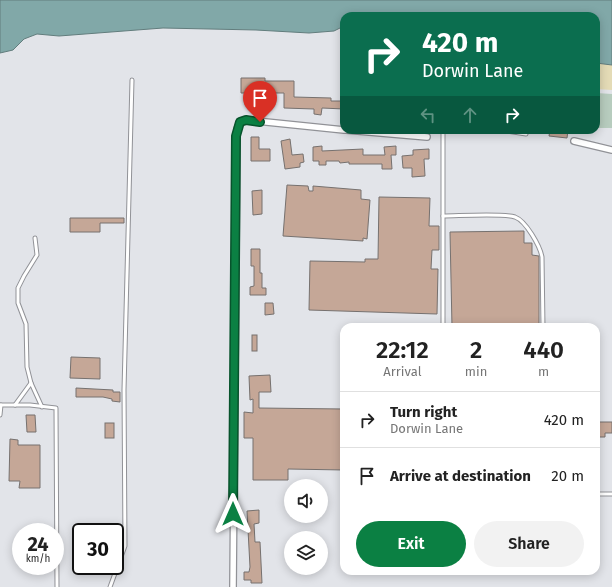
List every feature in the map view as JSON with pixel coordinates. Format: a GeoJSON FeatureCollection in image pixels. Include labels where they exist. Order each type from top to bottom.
{"type":"FeatureCollection","features":[{"type":"Feature","properties":{"kind":"street"},"geometry":{"type":"LineString","coordinates":[[233,587],[236,136],[240,122],[246,120],[340,129]]}},
{"type":"Feature","properties":{"kind":"street"},"geometry":{"type":"LineString","coordinates":[[392,134],[427,137]]}},
{"type":"Feature","properties":{"kind":"street"},"geometry":{"type":"LineString","coordinates":[[574,141],[612,150]]}},
{"type":"Feature","properties":{"kind":"lane"},"geometry":{"type":"LineString","coordinates":[[110,587],[125,546],[124,383],[132,80]]}},
{"type":"Feature","properties":{"kind":"lane"},"geometry":{"type":"LineString","coordinates":[[444,134],[444,323]]}},
{"type":"Feature","properties":{"kind":"lane"},"geometry":{"type":"LineString","coordinates":[[443,216],[514,217],[528,228],[541,252],[542,257],[543,323]]}},
{"type":"Feature","properties":{"kind":"lane"},"geometry":{"type":"LineString","coordinates":[[35,238],[37,255],[18,288],[18,303],[26,324],[27,367],[31,383],[42,407]]}},
{"type":"Feature","properties":{"kind":"lane"},"geometry":{"type":"LineString","coordinates":[[15,405],[31,383]]}},
{"type":"Feature","properties":{"kind":"lane"},"geometry":{"type":"LineString","coordinates":[[0,415],[0,405],[56,408],[57,587]]}},
{"type":"Feature","properties":{"kind":"lane"},"geometry":{"type":"LineString","coordinates":[[600,494],[612,494]]}},
{"type":"Feature","properties":{"kind":"green space"},"geometry":{"type":"Polygon","coordinates":[[[600,93],[612,94],[612,128],[600,128],[600,93]]]}},
{"type":"Feature","properties":{"kind":"sand"},"geometry":{"type":"Polygon","coordinates":[[[600,64],[612,65],[612,90],[600,89],[600,64]]]}},
{"type":"Feature","properties":{"kind":"water"},"geometry":{"type":"Polygon","coordinates":[[[0,0],[612,0],[612,65],[600,64],[600,12],[340,12],[340,28],[334,31],[309,33],[163,28],[59,36],[37,34],[24,39],[13,50],[0,53],[0,0]]]}},
{"type":"Feature","properties":{"kind":"building"},"geometry":{"type":"Polygon","coordinates":[[[241,78],[265,78],[265,81],[294,81],[294,97],[331,98],[331,101],[340,101],[340,109],[322,108],[321,115],[314,114],[314,109],[284,108],[284,93],[241,93],[241,78]]]}},
{"type":"Feature","properties":{"kind":"building"},"geometry":{"type":"Polygon","coordinates":[[[255,102],[264,102],[265,108],[255,109],[255,102]]]}},
{"type":"Feature","properties":{"kind":"building"},"geometry":{"type":"Polygon","coordinates":[[[549,134],[568,134],[567,138],[549,136],[549,134]]]}},
{"type":"Feature","properties":{"kind":"building"},"geometry":{"type":"Polygon","coordinates":[[[251,137],[259,137],[259,149],[270,149],[270,161],[251,161],[251,137]]]}},
{"type":"Feature","properties":{"kind":"building"},"geometry":{"type":"Polygon","coordinates":[[[290,139],[292,155],[303,154],[304,162],[300,163],[300,167],[285,169],[281,141],[290,139]]]}},
{"type":"Feature","properties":{"kind":"building"},"geometry":{"type":"Polygon","coordinates":[[[322,146],[322,151],[363,149],[363,155],[385,155],[384,147],[396,146],[396,155],[391,155],[392,169],[382,169],[382,164],[349,164],[349,162],[340,163],[339,161],[326,161],[326,165],[319,165],[319,161],[313,161],[313,147],[322,146]]]}},
{"type":"Feature","properties":{"kind":"building"},"geometry":{"type":"Polygon","coordinates":[[[429,149],[429,159],[424,159],[425,176],[412,177],[412,168],[403,168],[402,156],[413,155],[413,150],[429,149]]]}},
{"type":"Feature","properties":{"kind":"building"},"geometry":{"type":"Polygon","coordinates":[[[287,185],[308,186],[309,191],[313,191],[313,186],[361,190],[361,199],[370,200],[367,239],[363,238],[363,241],[283,236],[287,185]]]}},
{"type":"Feature","properties":{"kind":"building"},"geometry":{"type":"Polygon","coordinates":[[[262,190],[262,214],[253,215],[252,191],[262,190]]]}},
{"type":"Feature","properties":{"kind":"building"},"geometry":{"type":"Polygon","coordinates":[[[379,197],[430,198],[429,226],[439,226],[439,250],[432,250],[431,269],[438,269],[437,314],[309,310],[310,261],[365,262],[365,259],[378,259],[379,197]]]}},
{"type":"Feature","properties":{"kind":"building"},"geometry":{"type":"Polygon","coordinates":[[[70,218],[124,218],[124,223],[100,223],[100,232],[70,232],[70,218]]]}},
{"type":"Feature","properties":{"kind":"building"},"geometry":{"type":"Polygon","coordinates":[[[524,231],[524,243],[532,243],[532,255],[539,256],[539,323],[452,323],[450,232],[524,231]]]}},
{"type":"Feature","properties":{"kind":"building"},"geometry":{"type":"Polygon","coordinates":[[[251,249],[260,249],[260,273],[262,273],[262,288],[266,288],[266,295],[250,295],[250,287],[254,286],[254,266],[251,266],[251,249]]]}},
{"type":"Feature","properties":{"kind":"building"},"geometry":{"type":"Polygon","coordinates":[[[265,303],[273,303],[274,314],[265,315],[265,303]]]}},
{"type":"Feature","properties":{"kind":"building"},"geometry":{"type":"Polygon","coordinates":[[[252,335],[257,335],[257,351],[252,351],[252,335]]]}},
{"type":"Feature","properties":{"kind":"building"},"geometry":{"type":"Polygon","coordinates":[[[71,357],[100,358],[100,379],[70,378],[71,357]]]}},
{"type":"Feature","properties":{"kind":"building"},"geometry":{"type":"Polygon","coordinates":[[[270,375],[271,392],[259,392],[259,408],[340,409],[340,470],[288,469],[288,479],[253,480],[253,438],[244,438],[244,412],[253,413],[253,399],[250,400],[249,376],[270,375]]]}},
{"type":"Feature","properties":{"kind":"building"},"geometry":{"type":"Polygon","coordinates":[[[76,388],[113,390],[113,392],[120,392],[120,402],[112,401],[112,399],[103,397],[76,397],[76,388]]]}},
{"type":"Feature","properties":{"kind":"building"},"geometry":{"type":"Polygon","coordinates":[[[26,415],[35,415],[36,432],[27,432],[26,415]]]}},
{"type":"Feature","properties":{"kind":"building"},"geometry":{"type":"Polygon","coordinates":[[[600,422],[612,422],[612,433],[605,433],[605,437],[600,437],[600,422]]]}},
{"type":"Feature","properties":{"kind":"building"},"geometry":{"type":"Polygon","coordinates":[[[105,423],[114,423],[114,438],[105,438],[105,423]]]}},
{"type":"Feature","properties":{"kind":"building"},"geometry":{"type":"Polygon","coordinates":[[[10,439],[18,440],[18,445],[40,445],[40,488],[19,488],[20,481],[9,481],[10,439]]]}},
{"type":"Feature","properties":{"kind":"building"},"geometry":{"type":"Polygon","coordinates":[[[259,510],[259,523],[254,524],[255,542],[260,542],[262,583],[251,583],[251,580],[244,580],[244,572],[249,572],[250,567],[247,511],[259,510]]]}},
{"type":"Feature","properties":{"kind":"route"},"geometry":{"type":"LineString","coordinates":[[233,514],[236,136],[240,122],[246,120],[260,122]]}}]}
